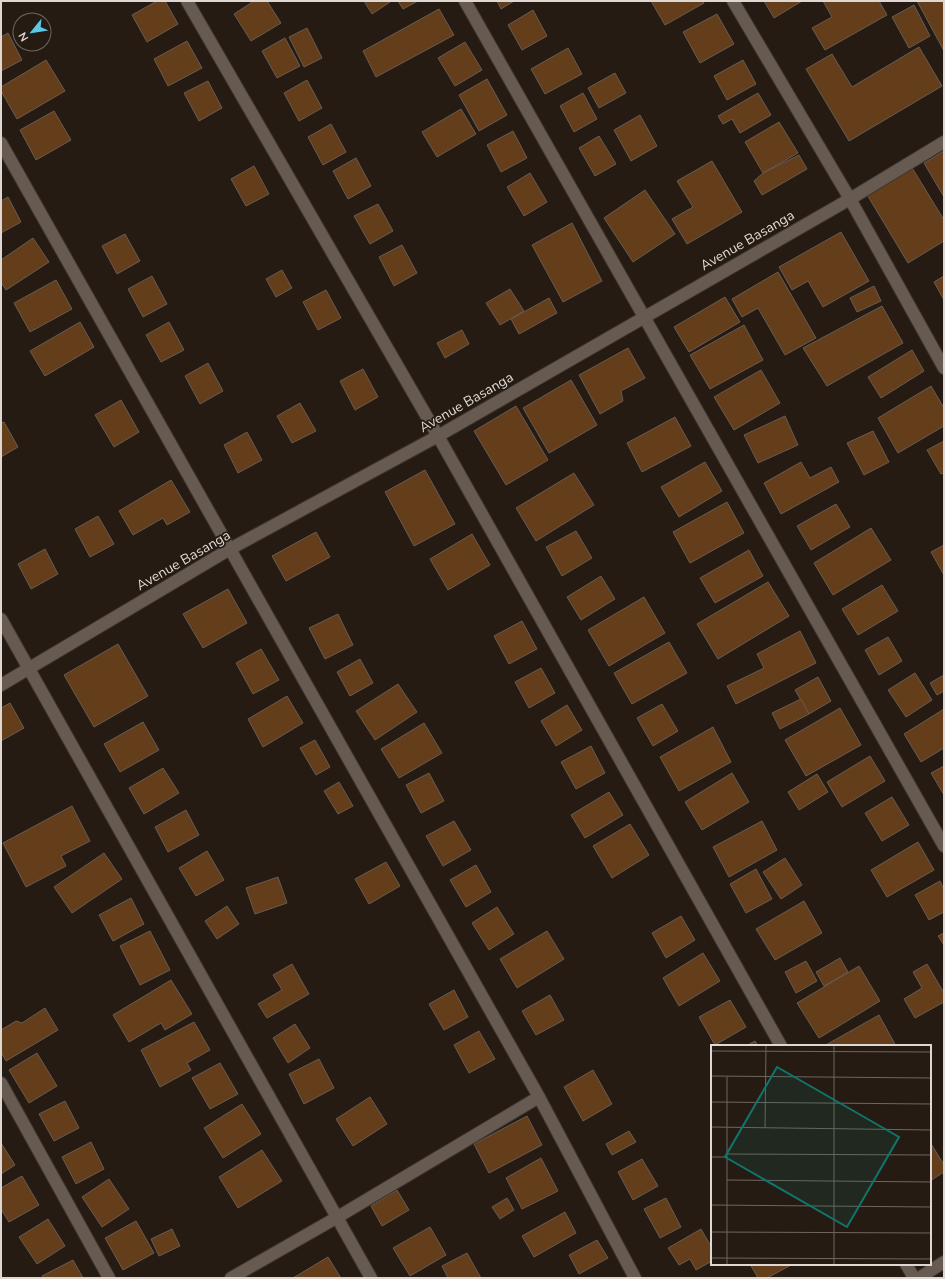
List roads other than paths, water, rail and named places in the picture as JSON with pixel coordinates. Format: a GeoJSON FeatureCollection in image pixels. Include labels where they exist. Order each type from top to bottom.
{"type":"FeatureCollection","features":[{"type":"Feature","properties":{"kind":"street"},"geometry":{"type":"LineString","coordinates":[[187,1],[438,436],[780,1045]]}},
{"type":"Feature","properties":{"kind":"street"},"geometry":{"type":"LineString","coordinates":[[465,1],[645,316],[944,846]]}},
{"type":"Feature","properties":{"kind":"street"},"geometry":{"type":"LineString","coordinates":[[733,1],[850,199],[944,368]]}},
{"type":"Feature","properties":{"kind":"street","name":"Avenue Basanga"},"geometry":{"type":"LineString","coordinates":[[1,685],[230,549],[438,436],[850,199],[944,142]]}},
{"type":"Feature","properties":{"kind":"street"},"geometry":{"type":"LineString","coordinates":[[1,143],[539,1097],[635,1278]]}},
{"type":"Feature","properties":{"kind":"street"},"geometry":{"type":"LineString","coordinates":[[1,619],[371,1278]]}},
{"type":"Feature","properties":{"kind":"street"},"geometry":{"type":"LineString","coordinates":[[1,1083],[108,1278]]}},
{"type":"Feature","properties":{"kind":"street"},"geometry":{"type":"LineString","coordinates":[[231,1278],[336,1218],[539,1097]]}},
{"type":"Feature","properties":{"kind":"street"},"geometry":{"type":"LineString","coordinates":[[907,1265],[914,1278]]}},
{"type":"Feature","properties":{"kind":"street"},"geometry":{"type":"LineString","coordinates":[[919,1278],[943,1265]]}}]}
